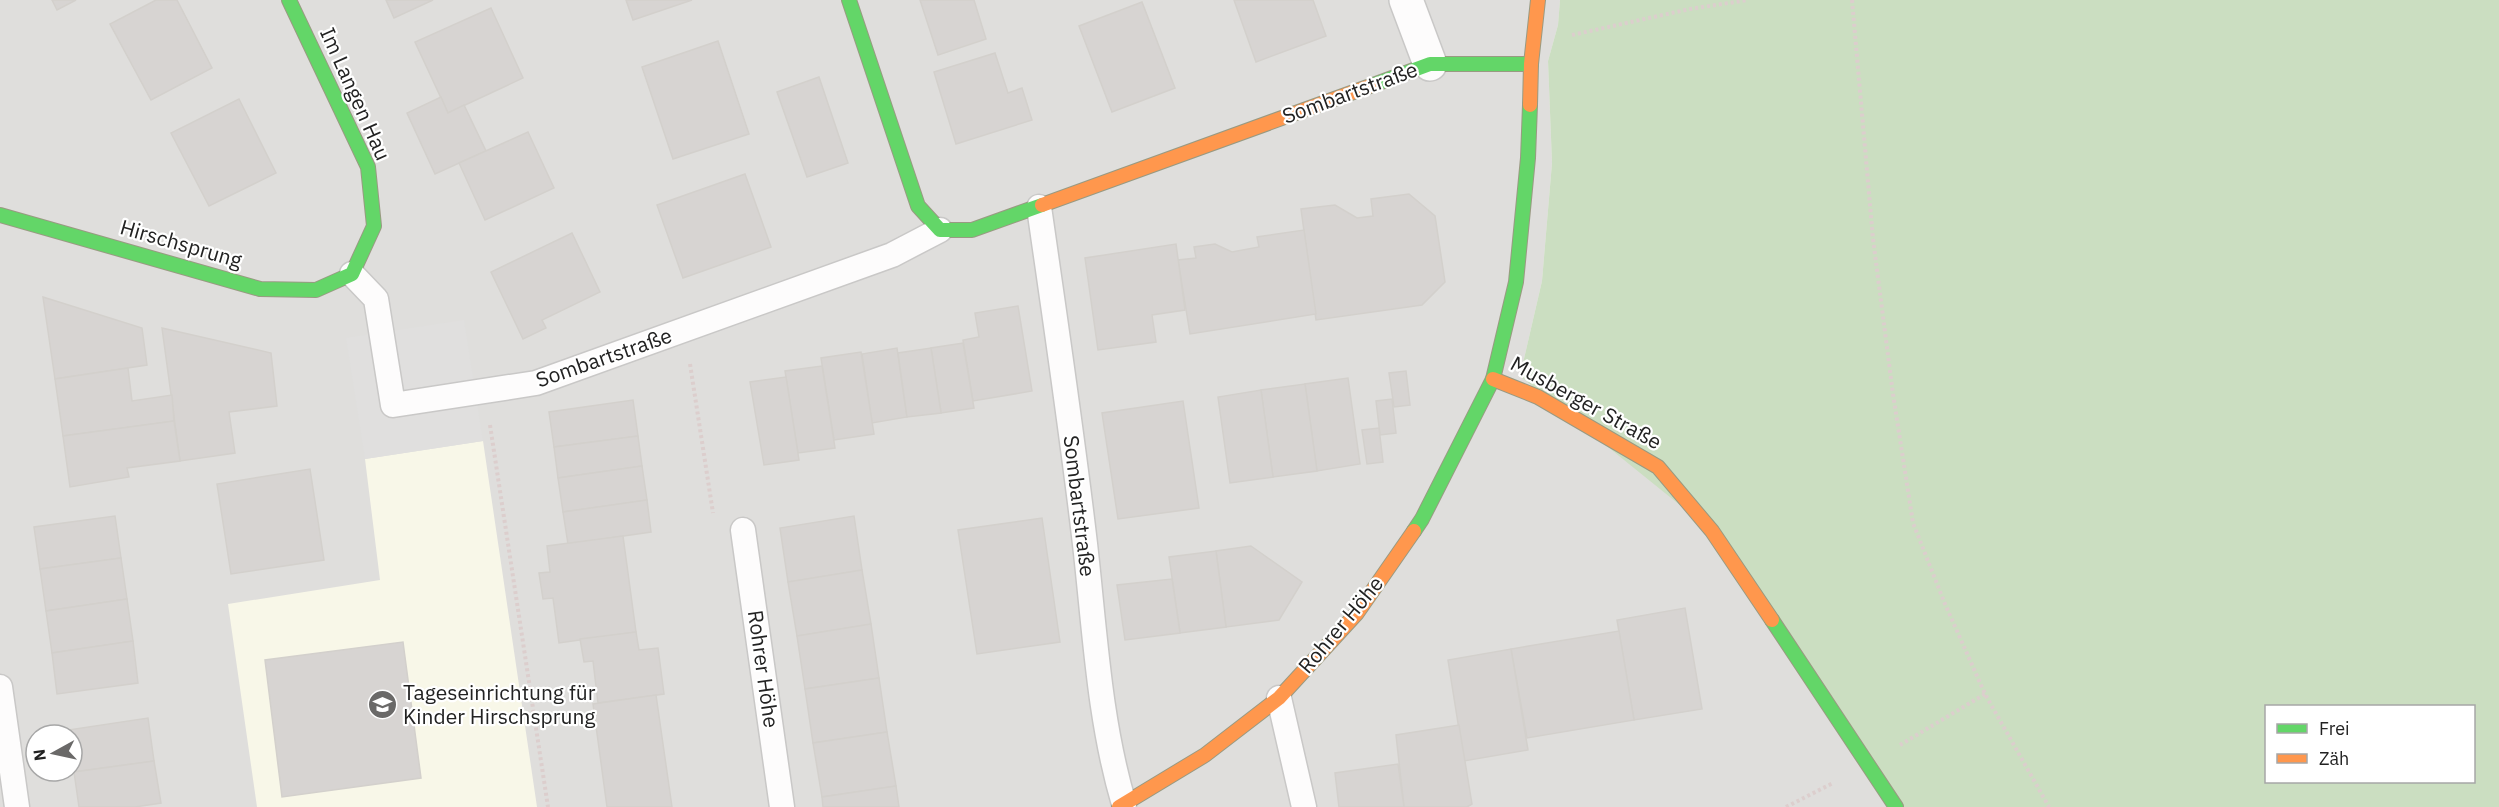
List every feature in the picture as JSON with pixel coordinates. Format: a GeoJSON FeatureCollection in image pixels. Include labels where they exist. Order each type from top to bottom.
{"type":"FeatureCollection","features":[{"type":"Feature","properties":{"kind":"street","name":"Im Langen Hau"},"geometry":{"type":"LineString","coordinates":[[289,0],[368,167],[375,226],[352,274]]}},
{"type":"Feature","properties":{"kind":"street"},"geometry":{"type":"LineString","coordinates":[[849,0],[918,206],[940,230]]}},
{"type":"Feature","properties":{"kind":"street"},"geometry":{"type":"LineString","coordinates":[[1406,0],[1430,64]]}},
{"type":"Feature","properties":{"kind":"street","name":"Musberger Straße"},"geometry":{"type":"LineString","coordinates":[[1538,0],[1531,64],[1528,158],[1516,282],[1493,379],[1538,397],[1658,467],[1712,531],[1896,807]]}},
{"type":"Feature","properties":{"kind":"street","name":"Sombartstraße"},"geometry":{"type":"LineString","coordinates":[[940,230],[972,231],[1430,64],[1531,64]]}},
{"type":"Feature","properties":{"kind":"street","name":"Hirschsprung"},"geometry":{"type":"LineString","coordinates":[[0,215],[260,289],[316,290],[352,274]]}},
{"type":"Feature","properties":{"kind":"street","name":"Rohrer Höhe"},"geometry":{"type":"LineString","coordinates":[[1122,806],[1205,755],[1279,698],[1357,613],[1422,519],[1493,379]]}},
{"type":"Feature","properties":{"kind":"lane","name":"Sombartstraße"},"geometry":{"type":"LineString","coordinates":[[1040,207],[1085,544],[1095,650],[1112,764],[1122,806]]}},
{"type":"Feature","properties":{"kind":"lane","name":"Sombartstraße"},"geometry":{"type":"LineString","coordinates":[[352,274],[376,299],[393,405],[536,383],[892,255],[940,230]]}},
{"type":"Feature","properties":{"kind":"lane","name":"Rohrer Höhe"},"geometry":{"type":"LineString","coordinates":[[743,530],[782,807]]}},
{"type":"Feature","properties":{"kind":"lane"},"geometry":{"type":"LineString","coordinates":[[0,687],[17,807]]}},
{"type":"Feature","properties":{"kind":"lane"},"geometry":{"type":"LineString","coordinates":[[1279,698],[1304,807]]}},
{"type":"Feature","properties":{"kind":"path"},"geometry":{"type":"LineString","coordinates":[[1534,42],[1622,26],[1690,9],[1748,0]]}},
{"type":"Feature","properties":{"kind":"path"},"geometry":{"type":"LineString","coordinates":[[1852,0],[1873,239],[1893,394],[1913,523],[1945,604],[1985,694],[2049,807]]}},
{"type":"Feature","properties":{"kind":"path"},"geometry":{"type":"LineString","coordinates":[[685,330],[716,532],[743,530]]}},
{"type":"Feature","properties":{"kind":"path"},"geometry":{"type":"LineString","coordinates":[[485,391],[548,807]]}},
{"type":"Feature","properties":{"kind":"path"},"geometry":{"type":"LineString","coordinates":[[1786,807],[1869,764],[1985,694]]}},
{"type":"Feature","properties":{"kind":"shaded area"},"geometry":{"type":"Polygon","coordinates":[[[0,0],[1560,0],[1558,25],[1548,61],[1552,163],[1542,281],[1520,376],[1658,467],[1896,807],[0,807],[0,0]]]}},
{"type":"Feature","properties":{"kind":"shaded area"},"geometry":{"type":"Polygon","coordinates":[[[464,320],[483,441],[365,459],[346,338],[464,320]]]}},
{"type":"Feature","properties":{"kind":"shaded area","name":"Tageseinrichtung für Kinder Hirschsprung"},"geometry":{"type":"Polygon","coordinates":[[[483,441],[537,807],[257,807],[228,604],[380,580],[365,459],[483,441]]]}},
{"type":"Feature","properties":{"kind":"green space"},"geometry":{"type":"Polygon","coordinates":[[[1560,0],[2499,0],[2499,807],[1896,807],[1712,531],[1520,376],[1542,281],[1552,163],[1548,61],[1558,25],[1560,0]]]}},
{"type":"Feature","properties":{"kind":"building"},"geometry":{"type":"Polygon","coordinates":[[[52,0],[76,0],[57,10],[52,0]]]}},
{"type":"Feature","properties":{"kind":"building"},"geometry":{"type":"Polygon","coordinates":[[[156,0],[177,0],[212,68],[151,100],[110,24],[156,0]]]}},
{"type":"Feature","properties":{"kind":"building"},"geometry":{"type":"Polygon","coordinates":[[[386,0],[433,0],[394,18],[386,0]]]}},
{"type":"Feature","properties":{"kind":"building"},"geometry":{"type":"Polygon","coordinates":[[[626,0],[692,0],[633,20],[626,0]]]}},
{"type":"Feature","properties":{"kind":"building"},"geometry":{"type":"Polygon","coordinates":[[[920,0],[974,0],[986,39],[938,55],[920,0]]]}},
{"type":"Feature","properties":{"kind":"building"},"geometry":{"type":"Polygon","coordinates":[[[1234,0],[1313,0],[1326,36],[1256,62],[1234,0]]]}},
{"type":"Feature","properties":{"kind":"building"},"geometry":{"type":"Polygon","coordinates":[[[1142,2],[1175,88],[1112,112],[1079,26],[1142,2]]]}},
{"type":"Feature","properties":{"kind":"building"},"geometry":{"type":"Polygon","coordinates":[[[491,8],[523,78],[448,113],[415,42],[491,8]]]}},
{"type":"Feature","properties":{"kind":"building"},"geometry":{"type":"Polygon","coordinates":[[[718,41],[749,134],[673,159],[642,67],[718,41]]]}},
{"type":"Feature","properties":{"kind":"building"},"geometry":{"type":"Polygon","coordinates":[[[995,53],[1008,93],[1022,88],[1032,120],[956,144],[934,72],[995,53]]]}},
{"type":"Feature","properties":{"kind":"building"},"geometry":{"type":"Polygon","coordinates":[[[819,77],[848,163],[807,177],[777,92],[819,77]]]}},
{"type":"Feature","properties":{"kind":"building"},"geometry":{"type":"Polygon","coordinates":[[[441,97],[448,113],[464,105],[486,151],[435,174],[407,113],[441,97]]]}},
{"type":"Feature","properties":{"kind":"building"},"geometry":{"type":"Polygon","coordinates":[[[239,99],[276,173],[209,206],[171,133],[239,99]]]}},
{"type":"Feature","properties":{"kind":"building"},"geometry":{"type":"Polygon","coordinates":[[[528,132],[554,188],[485,220],[459,163],[528,132]]]}},
{"type":"Feature","properties":{"kind":"building"},"geometry":{"type":"Polygon","coordinates":[[[745,174],[771,247],[683,278],[657,205],[745,174]]]}},
{"type":"Feature","properties":{"kind":"building"},"geometry":{"type":"Polygon","coordinates":[[[1409,194],[1435,216],[1445,282],[1422,305],[1316,320],[1301,209],[1335,205],[1357,218],[1373,216],[1371,199],[1409,194]]]}},
{"type":"Feature","properties":{"kind":"building"},"geometry":{"type":"Polygon","coordinates":[[[1304,230],[1316,314],[1190,334],[1178,260],[1196,258],[1194,247],[1215,244],[1232,252],[1259,247],[1257,237],[1304,230]]]}},
{"type":"Feature","properties":{"kind":"building"},"geometry":{"type":"Polygon","coordinates":[[[572,233],[600,292],[542,320],[546,328],[523,339],[491,272],[572,233]]]}},
{"type":"Feature","properties":{"kind":"building"},"geometry":{"type":"Polygon","coordinates":[[[1176,244],[1185,310],[1152,315],[1156,342],[1098,350],[1085,258],[1176,244]]]}},
{"type":"Feature","properties":{"kind":"building"},"geometry":{"type":"Polygon","coordinates":[[[43,297],[142,328],[147,365],[55,379],[43,297]]]}},
{"type":"Feature","properties":{"kind":"building"},"geometry":{"type":"Polygon","coordinates":[[[1018,306],[1032,391],[973,401],[963,340],[979,337],[975,313],[1018,306]]]}},
{"type":"Feature","properties":{"kind":"building"},"geometry":{"type":"Polygon","coordinates":[[[162,328],[271,353],[277,406],[229,412],[235,453],[180,461],[162,328]]]}},
{"type":"Feature","properties":{"kind":"building"},"geometry":{"type":"Polygon","coordinates":[[[963,343],[974,408],[941,413],[931,348],[963,343]]]}},
{"type":"Feature","properties":{"kind":"building"},"geometry":{"type":"Polygon","coordinates":[[[897,348],[907,417],[872,423],[862,354],[897,348]]]}},
{"type":"Feature","properties":{"kind":"building"},"geometry":{"type":"Polygon","coordinates":[[[931,348],[941,413],[907,417],[898,353],[931,348]]]}},
{"type":"Feature","properties":{"kind":"building"},"geometry":{"type":"Polygon","coordinates":[[[861,352],[874,434],[834,440],[821,358],[861,352]]]}},
{"type":"Feature","properties":{"kind":"building"},"geometry":{"type":"Polygon","coordinates":[[[822,366],[835,448],[798,453],[785,371],[822,366]]]}},
{"type":"Feature","properties":{"kind":"building"},"geometry":{"type":"Polygon","coordinates":[[[128,368],[132,401],[172,395],[174,421],[63,436],[55,379],[128,368]]]}},
{"type":"Feature","properties":{"kind":"building"},"geometry":{"type":"Polygon","coordinates":[[[1406,371],[1410,405],[1394,407],[1389,373],[1406,371]]]}},
{"type":"Feature","properties":{"kind":"building"},"geometry":{"type":"Polygon","coordinates":[[[786,377],[799,460],[764,465],[750,382],[786,377]]]}},
{"type":"Feature","properties":{"kind":"building"},"geometry":{"type":"Polygon","coordinates":[[[1348,378],[1360,464],[1317,471],[1305,384],[1348,378]]]}},
{"type":"Feature","properties":{"kind":"building"},"geometry":{"type":"Polygon","coordinates":[[[1305,384],[1317,471],[1273,477],[1261,390],[1305,384]]]}},
{"type":"Feature","properties":{"kind":"building"},"geometry":{"type":"Polygon","coordinates":[[[1261,390],[1273,477],[1230,483],[1218,397],[1261,390]]]}},
{"type":"Feature","properties":{"kind":"building"},"geometry":{"type":"Polygon","coordinates":[[[1392,399],[1396,433],[1380,435],[1376,401],[1392,399]]]}},
{"type":"Feature","properties":{"kind":"building"},"geometry":{"type":"Polygon","coordinates":[[[633,400],[638,436],[554,447],[549,412],[633,400]]]}},
{"type":"Feature","properties":{"kind":"building"},"geometry":{"type":"Polygon","coordinates":[[[1183,401],[1199,508],[1118,519],[1102,413],[1183,401]]]}},
{"type":"Feature","properties":{"kind":"building"},"geometry":{"type":"Polygon","coordinates":[[[174,421],[180,461],[127,468],[129,477],[70,487],[63,436],[174,421]]]}},
{"type":"Feature","properties":{"kind":"building"},"geometry":{"type":"Polygon","coordinates":[[[1379,428],[1383,462],[1367,464],[1362,430],[1379,428]]]}},
{"type":"Feature","properties":{"kind":"building"},"geometry":{"type":"Polygon","coordinates":[[[638,436],[642,466],[558,478],[554,447],[638,436]]]}},
{"type":"Feature","properties":{"kind":"building"},"geometry":{"type":"Polygon","coordinates":[[[642,466],[647,500],[563,512],[558,478],[642,466]]]}},
{"type":"Feature","properties":{"kind":"building"},"geometry":{"type":"Polygon","coordinates":[[[310,469],[324,560],[231,574],[217,484],[310,469]]]}},
{"type":"Feature","properties":{"kind":"building"},"geometry":{"type":"Polygon","coordinates":[[[647,500],[651,532],[568,544],[563,512],[647,500]]]}},
{"type":"Feature","properties":{"kind":"building"},"geometry":{"type":"Polygon","coordinates":[[[115,516],[121,558],[40,569],[34,527],[115,516]]]}},
{"type":"Feature","properties":{"kind":"building"},"geometry":{"type":"Polygon","coordinates":[[[854,516],[862,570],[788,582],[780,528],[854,516]]]}},
{"type":"Feature","properties":{"kind":"building"},"geometry":{"type":"Polygon","coordinates":[[[1042,518],[1060,642],[977,654],[958,530],[1042,518]]]}},
{"type":"Feature","properties":{"kind":"building"},"geometry":{"type":"Polygon","coordinates":[[[623,536],[636,632],[559,643],[553,598],[543,599],[539,573],[550,572],[547,546],[623,536]]]}},
{"type":"Feature","properties":{"kind":"building"},"geometry":{"type":"Polygon","coordinates":[[[1251,546],[1302,582],[1279,620],[1226,627],[1216,551],[1251,546]]]}},
{"type":"Feature","properties":{"kind":"building"},"geometry":{"type":"Polygon","coordinates":[[[1216,551],[1226,627],[1180,633],[1169,557],[1216,551]]]}},
{"type":"Feature","properties":{"kind":"building"},"geometry":{"type":"Polygon","coordinates":[[[121,558],[127,599],[46,611],[40,569],[121,558]]]}},
{"type":"Feature","properties":{"kind":"building"},"geometry":{"type":"Polygon","coordinates":[[[862,570],[871,624],[797,636],[788,582],[862,570]]]}},
{"type":"Feature","properties":{"kind":"building"},"geometry":{"type":"Polygon","coordinates":[[[1172,579],[1180,633],[1125,640],[1117,585],[1172,579]]]}},
{"type":"Feature","properties":{"kind":"building"},"geometry":{"type":"Polygon","coordinates":[[[127,599],[133,641],[52,653],[46,611],[127,599]]]}},
{"type":"Feature","properties":{"kind":"building"},"geometry":{"type":"Polygon","coordinates":[[[1685,608],[1702,709],[1634,720],[1617,620],[1685,608]]]}},
{"type":"Feature","properties":{"kind":"building"},"geometry":{"type":"Polygon","coordinates":[[[871,624],[879,678],[805,689],[797,636],[871,624]]]}},
{"type":"Feature","properties":{"kind":"building"},"geometry":{"type":"Polygon","coordinates":[[[1619,631],[1634,720],[1527,738],[1511,649],[1619,631]]]}},
{"type":"Feature","properties":{"kind":"building"},"geometry":{"type":"Polygon","coordinates":[[[636,632],[639,650],[658,648],[664,694],[598,703],[593,661],[584,662],[580,639],[636,632]]]}},
{"type":"Feature","properties":{"kind":"building"},"geometry":{"type":"Polygon","coordinates":[[[133,641],[138,683],[57,694],[52,653],[133,641]]]}},
{"type":"Feature","properties":{"kind":"building"},"geometry":{"type":"Polygon","coordinates":[[[403,642],[421,778],[282,797],[265,660],[403,642]]]}},
{"type":"Feature","properties":{"kind":"building"},"geometry":{"type":"Polygon","coordinates":[[[1511,649],[1528,750],[1464,761],[1448,660],[1511,649]]]}},
{"type":"Feature","properties":{"kind":"building"},"geometry":{"type":"Polygon","coordinates":[[[879,678],[887,732],[813,743],[805,689],[879,678]]]}},
{"type":"Feature","properties":{"kind":"building"},"geometry":{"type":"Polygon","coordinates":[[[656,695],[672,807],[607,807],[593,704],[656,695]]]}},
{"type":"Feature","properties":{"kind":"building"},"geometry":{"type":"Polygon","coordinates":[[[148,718],[154,761],[84,771],[84,728],[148,718]]]}},
{"type":"Feature","properties":{"kind":"building"},"geometry":{"type":"Polygon","coordinates":[[[1459,725],[1472,804],[1467,807],[1404,807],[1396,735],[1459,725]]]}},
{"type":"Feature","properties":{"kind":"building"},"geometry":{"type":"Polygon","coordinates":[[[887,732],[896,786],[822,797],[813,743],[887,732]]]}},
{"type":"Feature","properties":{"kind":"building"},"geometry":{"type":"Polygon","coordinates":[[[154,761],[161,803],[135,807],[79,807],[76,783],[84,783],[84,771],[154,761]]]}},
{"type":"Feature","properties":{"kind":"building"},"geometry":{"type":"Polygon","coordinates":[[[1398,764],[1404,807],[1339,807],[1335,773],[1398,764]]]}},
{"type":"Feature","properties":{"kind":"building"},"geometry":{"type":"Polygon","coordinates":[[[896,786],[899,807],[823,807],[822,797],[896,786]]]}},
{"type":"Feature","properties":{"kind":"traffic: fast"},"geometry":{"type":"LineString","coordinates":[[0,215],[260,289],[316,290],[352,274],[374,226],[368,167],[289,0]]}},
{"type":"Feature","properties":{"kind":"traffic: fast"},"geometry":{"type":"LineString","coordinates":[[849,0],[918,206],[940,230],[972,230],[1042,205]]}},
{"type":"Feature","properties":{"kind":"traffic: fast"},"geometry":{"type":"LineString","coordinates":[[1373,85],[1430,64],[1531,64]]}},
{"type":"Feature","properties":{"kind":"traffic: fast"},"geometry":{"type":"LineString","coordinates":[[1414,531],[1493,379],[1516,282],[1528,158],[1530,105]]}},
{"type":"Feature","properties":{"kind":"traffic: fast"},"geometry":{"type":"LineString","coordinates":[[1772,620],[1896,807]]}},
{"type":"Feature","properties":{"kind":"traffic: slow"},"geometry":{"type":"LineString","coordinates":[[1530,105],[1531,64],[1538,0]]}},
{"type":"Feature","properties":{"kind":"traffic: slow"},"geometry":{"type":"LineString","coordinates":[[1042,205],[1373,85]]}},
{"type":"Feature","properties":{"kind":"traffic: slow"},"geometry":{"type":"LineString","coordinates":[[1493,379],[1538,397],[1658,467],[1712,531],[1772,620]]}},
{"type":"Feature","properties":{"kind":"traffic: slow"},"geometry":{"type":"LineString","coordinates":[[1119,807],[1205,755],[1279,698],[1357,613],[1414,531]]}},
{"type":"Feature","properties":{"kind":"place","name":"Tageseinrichtung für Kinder Hirschsprung"},"geometry":{"type":"Point","coordinates":[382,705]}}]}
